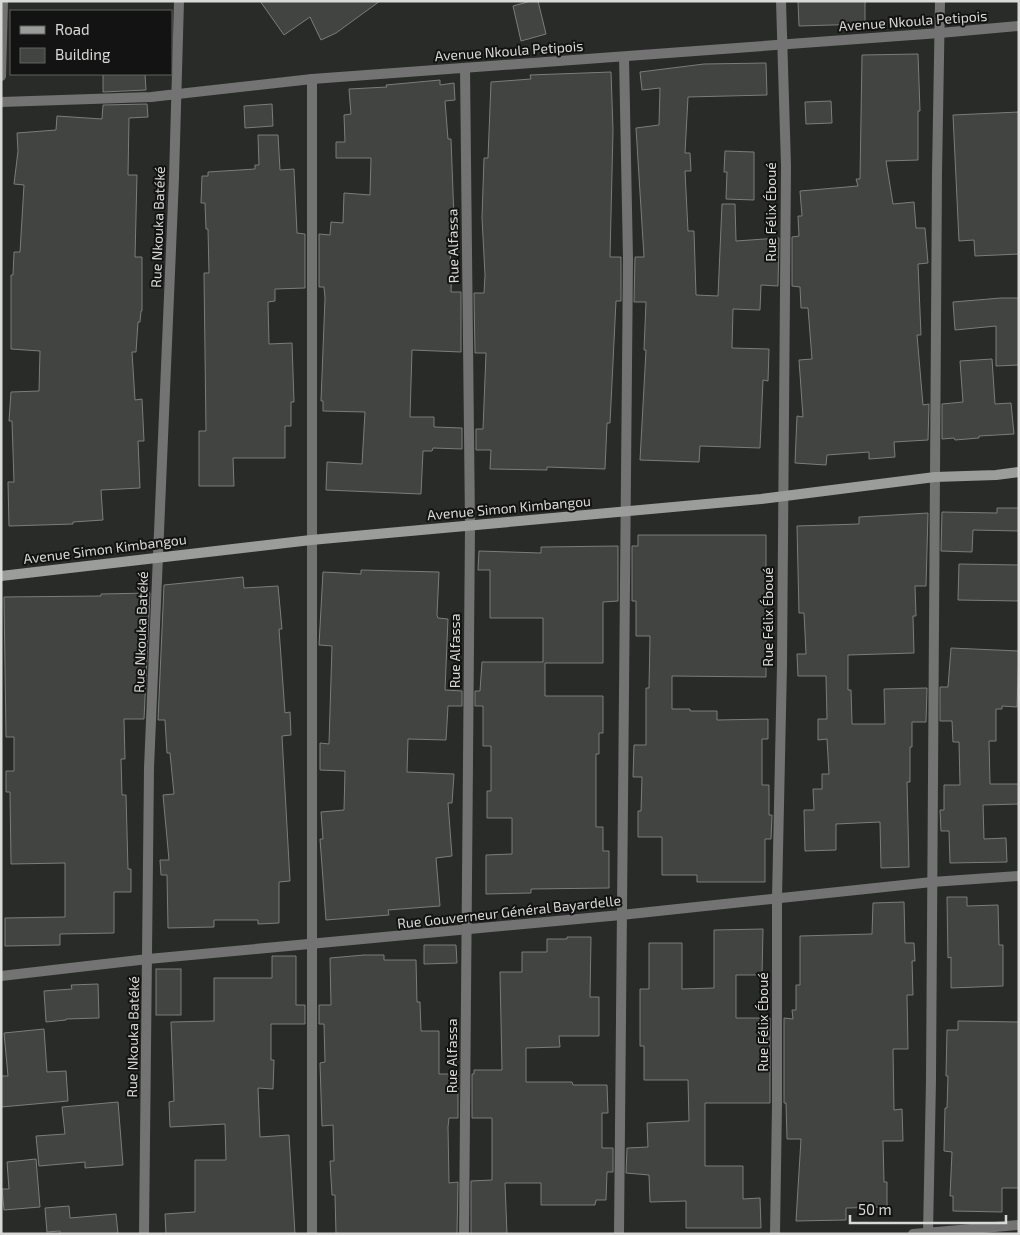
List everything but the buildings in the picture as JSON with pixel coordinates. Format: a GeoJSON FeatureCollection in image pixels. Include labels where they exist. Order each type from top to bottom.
{"type":"FeatureCollection","features":[{"type":"Feature","properties":{"kind":"street"},"geometry":{"type":"LineString","coordinates":[[1,76],[3,1]]}},
{"type":"Feature","properties":{"kind":"street","name":"Rue Nkouka Batéké"},"geometry":{"type":"LineString","coordinates":[[144,1234],[149,768],[179,1]]}},
{"type":"Feature","properties":{"kind":"street","name":"Rue Félix Éboué"},"geometry":{"type":"LineString","coordinates":[[775,1234],[786,166],[781,1]]}},
{"type":"Feature","properties":{"kind":"street"},"geometry":{"type":"LineString","coordinates":[[928,1233],[931,1080],[937,173],[940,1]]}},
{"type":"Feature","properties":{"kind":"street","name":"Avenue Nkoula Petipois"},"geometry":{"type":"LineString","coordinates":[[1,102],[150,97],[312,79],[1019,26]]}},
{"type":"Feature","properties":{"kind":"street"},"geometry":{"type":"LineString","coordinates":[[619,1234],[628,259],[624,57]]}},
{"type":"Feature","properties":{"kind":"street","name":"Rue Alfassa"},"geometry":{"type":"LineString","coordinates":[[464,1234],[470,525],[465,68]]}},
{"type":"Feature","properties":{"kind":"street"},"geometry":{"type":"LineString","coordinates":[[312,79],[312,1234]]}},
{"type":"Feature","properties":{"kind":"street","name":"Avenue Simon Kimbangou"},"geometry":{"type":"LineString","coordinates":[[1,576],[312,540],[782,497],[935,477],[996,475],[1019,472]]}},
{"type":"Feature","properties":{"kind":"street","name":"Rue Gouverneur Général Bayardelle"},"geometry":{"type":"LineString","coordinates":[[1,976],[148,959],[467,931],[932,882],[1019,876]]}},
{"type":"Feature","properties":{"kind":"street"},"geometry":{"type":"LineString","coordinates":[[913,1234],[1019,1225]]}}]}
